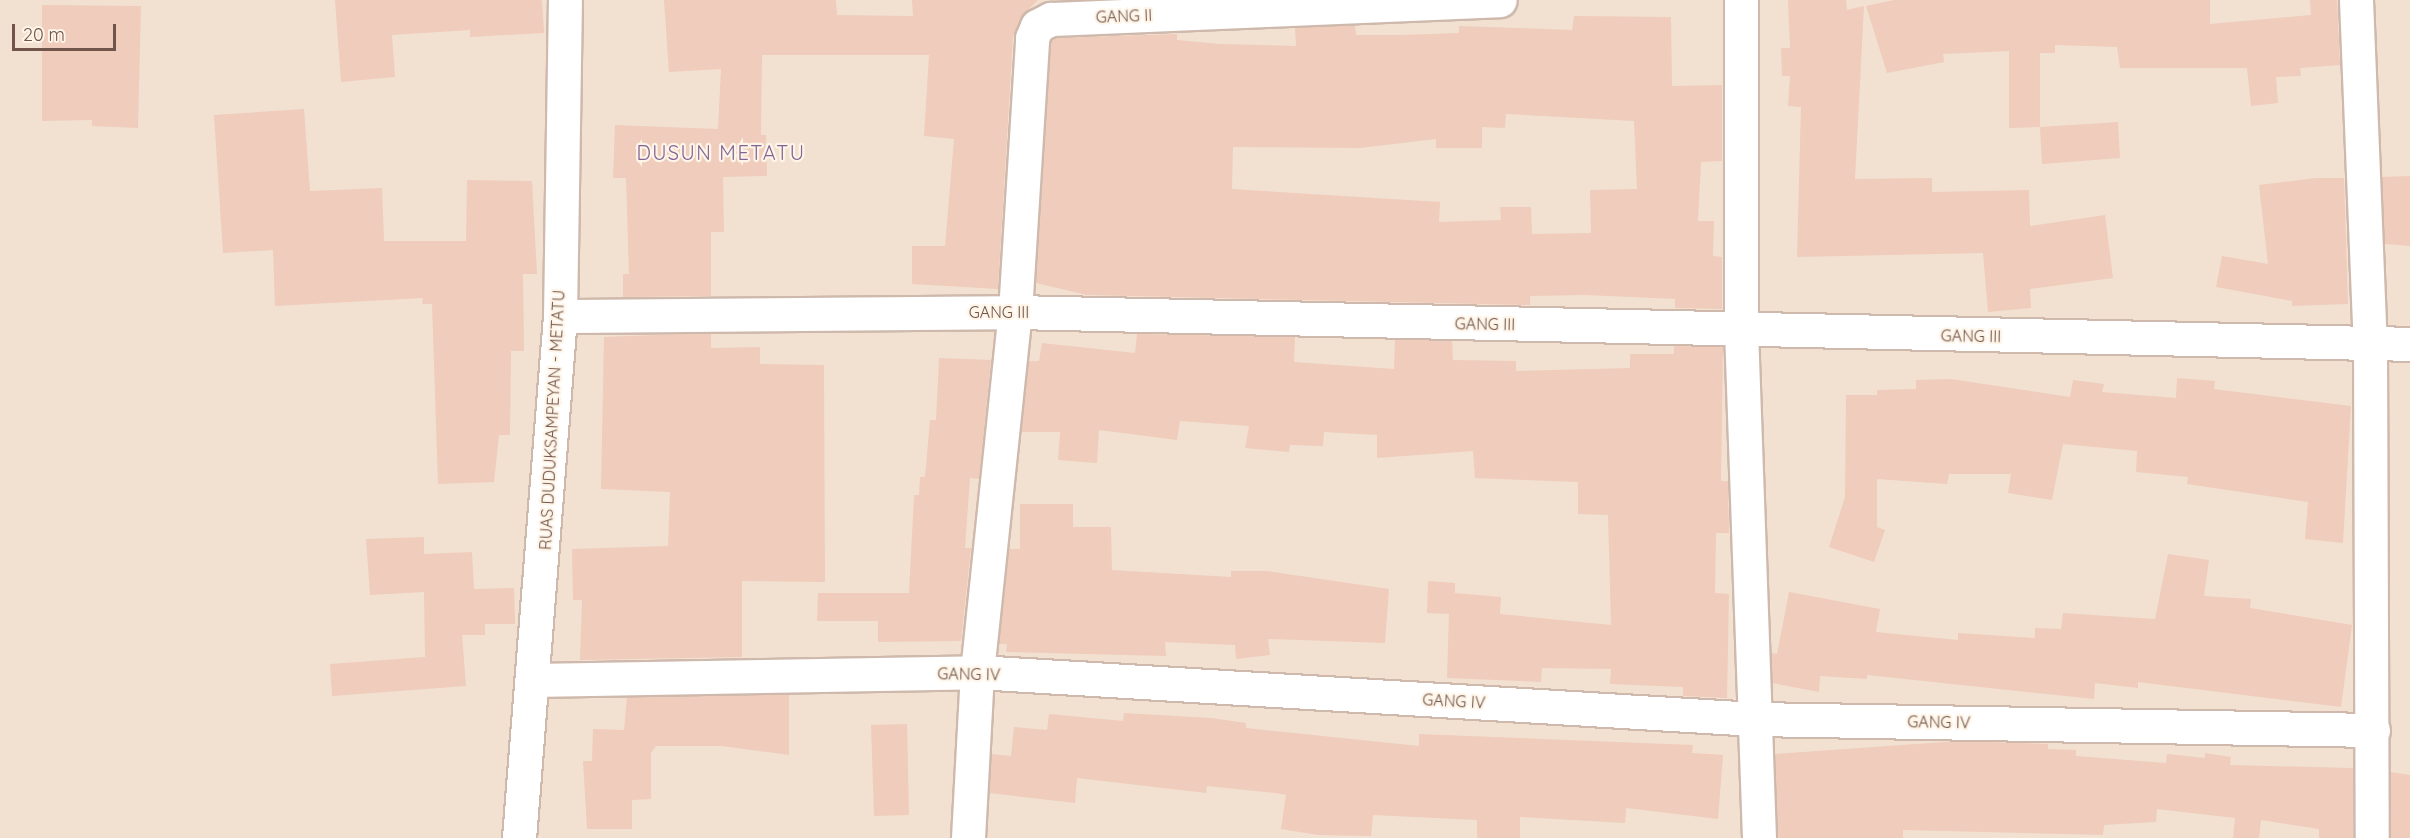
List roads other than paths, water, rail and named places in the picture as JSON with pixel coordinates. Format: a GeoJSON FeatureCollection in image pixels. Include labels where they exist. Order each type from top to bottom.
{"type":"FeatureCollection","features":[{"type":"Feature","properties":{"kind":"street","name":"RUAS DUDUKSAMPEYAN - METATU"},"geometry":{"type":"LineString","coordinates":[[519,838],[535,680],[560,316],[565,0]]}},
{"type":"Feature","properties":{"kind":"street","name":"GANG II"},"geometry":{"type":"LineString","coordinates":[[1015,312],[1032,38],[1037,26],[1051,19],[1500,0]]}},
{"type":"Feature","properties":{"kind":"street"},"geometry":{"type":"LineString","coordinates":[[1741,0],[1741,330],[1759,838]]}},
{"type":"Feature","properties":{"kind":"street"},"geometry":{"type":"LineString","coordinates":[[2356,0],[2370,345],[2372,838]]}},
{"type":"Feature","properties":{"kind":"street","name":"GANG III"},"geometry":{"type":"LineString","coordinates":[[560,316],[1015,312],[2410,345]]}},
{"type":"Feature","properties":{"kind":"street"},"geometry":{"type":"LineString","coordinates":[[968,838],[977,672],[1015,312]]}},
{"type":"Feature","properties":{"kind":"street","name":"GANG IV"},"geometry":{"type":"LineString","coordinates":[[535,680],[977,672],[1755,719],[2373,730]]}},
{"type":"Feature","properties":{"kind":"district","name":"DUSUN METATU"},"geometry":{"type":"Point","coordinates":[721,152]}}]}
